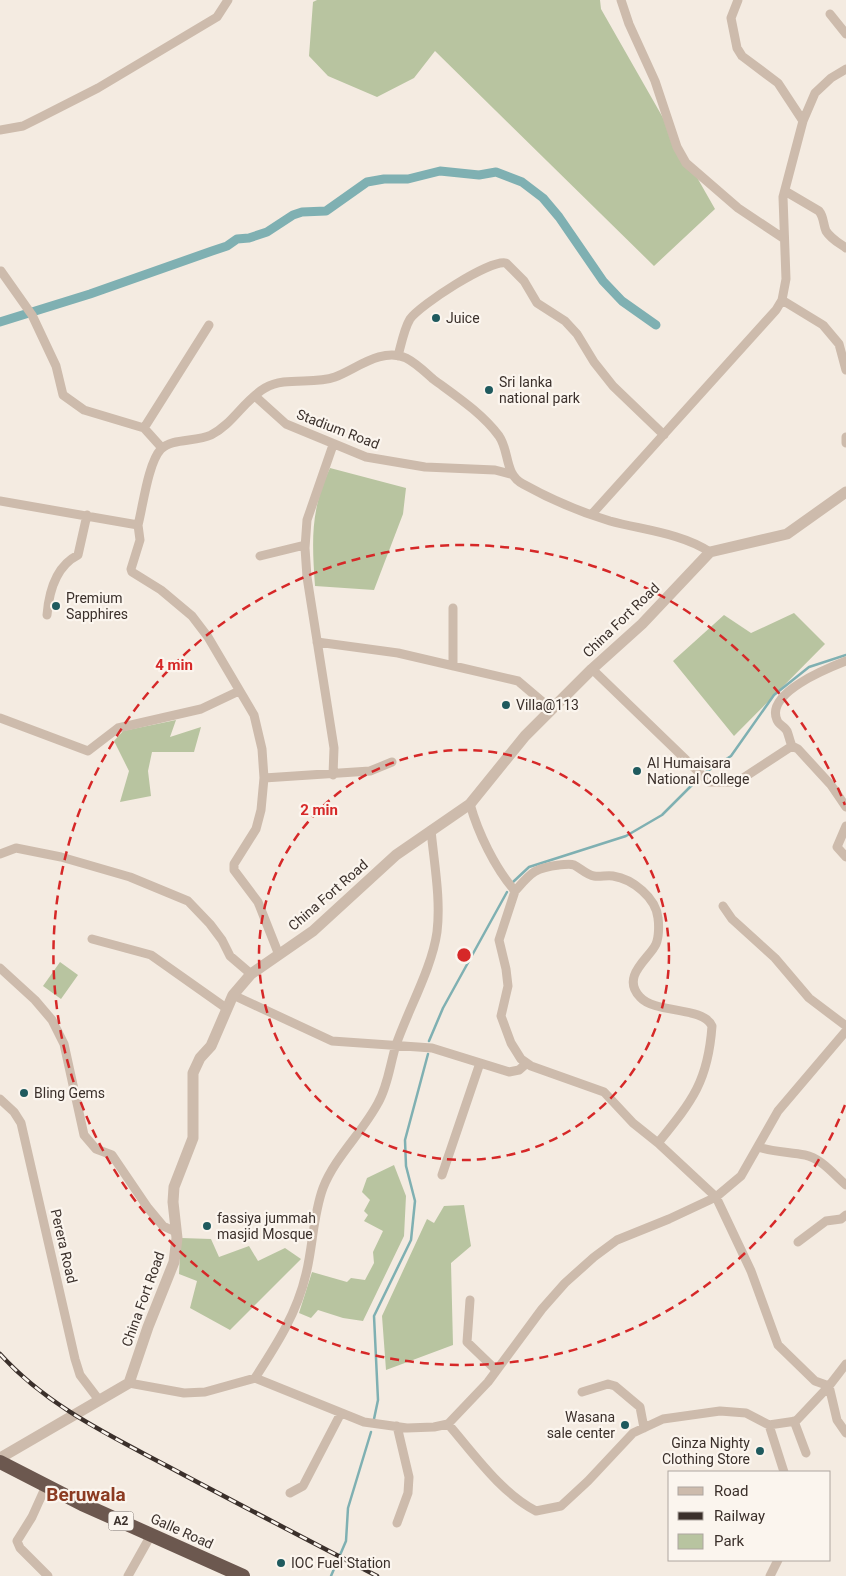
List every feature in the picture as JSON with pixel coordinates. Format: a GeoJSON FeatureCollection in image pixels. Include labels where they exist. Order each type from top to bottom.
{"type":"FeatureCollection","features":[{"type":"Feature","properties":{"kind":"highway","name":"Galle Road"},"geometry":{"type":"LineString","coordinates":[[0,1462],[46,1486],[243,1576]]}},
{"type":"Feature","properties":{"kind":"street"},"geometry":{"type":"LineString","coordinates":[[0,130],[23,126],[98,88],[217,17],[228,0]]}},
{"type":"Feature","properties":{"kind":"street"},"geometry":{"type":"LineString","coordinates":[[621,0],[629,24],[655,81],[677,147],[686,163],[738,208],[783,238]]}},
{"type":"Feature","properties":{"kind":"street"},"geometry":{"type":"LineString","coordinates":[[738,0],[731,18],[737,48],[742,56],[778,83],[803,121]]}},
{"type":"Feature","properties":{"kind":"street"},"geometry":{"type":"LineString","coordinates":[[830,14],[846,34]]}},
{"type":"Feature","properties":{"kind":"street"},"geometry":{"type":"LineString","coordinates":[[592,514],[776,310],[782,300],[786,279],[783,238],[786,191],[803,121],[816,93],[831,78],[846,69]]}},
{"type":"Feature","properties":{"kind":"street"},"geometry":{"type":"LineString","coordinates":[[786,191],[818,211],[826,230],[835,241],[846,248]]}},
{"type":"Feature","properties":{"kind":"street"},"geometry":{"type":"LineString","coordinates":[[398,356],[410,319],[440,294],[494,264],[506,263],[524,281],[537,303],[565,321],[577,334],[594,362],[613,386],[664,435]]}},
{"type":"Feature","properties":{"kind":"street"},"geometry":{"type":"LineString","coordinates":[[1,271],[30,312],[56,366],[63,395],[84,410],[144,428],[162,448]]}},
{"type":"Feature","properties":{"kind":"street"},"geometry":{"type":"LineString","coordinates":[[782,300],[823,325],[839,344],[846,370]]}},
{"type":"Feature","properties":{"kind":"street"},"geometry":{"type":"LineString","coordinates":[[144,428],[209,325]]}},
{"type":"Feature","properties":{"kind":"street"},"geometry":{"type":"LineString","coordinates":[[280,955],[258,902],[234,870],[234,864],[256,829],[261,810],[264,778],[262,749],[254,715],[208,637],[192,616],[161,590],[132,572],[131,569],[140,540],[138,525],[152,467],[162,448],[171,443],[200,439],[220,430],[255,396],[265,388],[275,384],[330,378],[375,359],[398,356],[407,359],[449,390],[496,432],[504,446],[510,474],[524,485],[608,520],[694,542],[710,552],[787,534],[846,492]]}},
{"type":"Feature","properties":{"kind":"street","name":"Stadium Road"},"geometry":{"type":"LineString","coordinates":[[255,396],[286,424],[366,457],[398,464],[495,470],[510,474]]}},
{"type":"Feature","properties":{"kind":"street"},"geometry":{"type":"LineString","coordinates":[[846,437],[846,443]]}},
{"type":"Feature","properties":{"kind":"street"},"geometry":{"type":"LineString","coordinates":[[333,445],[307,520],[305,545],[307,577],[334,748],[333,775]]}},
{"type":"Feature","properties":{"kind":"street"},"geometry":{"type":"LineString","coordinates":[[0,501],[138,525]]}},
{"type":"Feature","properties":{"kind":"street"},"geometry":{"type":"LineString","coordinates":[[47,614],[52,588],[60,571],[68,560],[78,554],[87,515]]}},
{"type":"Feature","properties":{"kind":"street"},"geometry":{"type":"LineString","coordinates":[[260,556],[305,545]]}},
{"type":"Feature","properties":{"kind":"street","name":"China Fort Road"},"geometry":{"type":"LineString","coordinates":[[129,1383],[148,1326],[174,1262],[176,1232],[173,1202],[174,1187],[192,1138],[193,1072],[200,1058],[211,1046],[233,995],[251,974],[313,931],[396,855],[470,804],[524,736],[551,708],[642,624],[710,552]]}},
{"type":"Feature","properties":{"kind":"street"},"geometry":{"type":"LineString","coordinates":[[453,608],[453,666]]}},
{"type":"Feature","properties":{"kind":"street"},"geometry":{"type":"LineString","coordinates":[[318,642],[398,654],[518,681],[551,708]]}},
{"type":"Feature","properties":{"kind":"street"},"geometry":{"type":"LineString","coordinates":[[846,661],[802,680],[776,706],[777,720],[787,732],[792,746],[798,749],[831,785],[846,806]]}},
{"type":"Feature","properties":{"kind":"street"},"geometry":{"type":"LineString","coordinates":[[592,670],[709,782],[737,782],[792,746]]}},
{"type":"Feature","properties":{"kind":"street"},"geometry":{"type":"LineString","coordinates":[[0,718],[88,751],[118,728],[201,709],[239,691]]}},
{"type":"Feature","properties":{"kind":"street"},"geometry":{"type":"LineString","coordinates":[[264,778],[370,772],[392,762]]}},
{"type":"Feature","properties":{"kind":"street"},"geometry":{"type":"LineString","coordinates":[[470,804],[475,822],[506,881],[515,891]]}},
{"type":"Feature","properties":{"kind":"street"},"geometry":{"type":"LineString","coordinates":[[846,826],[837,847],[846,856]]}},
{"type":"Feature","properties":{"kind":"street"},"geometry":{"type":"LineString","coordinates":[[255,1378],[281,1338],[297,1306],[306,1273],[316,1210],[323,1188],[336,1163],[380,1101],[396,1044],[422,983],[437,932],[437,896],[431,830]]}},
{"type":"Feature","properties":{"kind":"street"},"geometry":{"type":"LineString","coordinates":[[0,854],[16,848],[61,857],[136,880],[188,901],[210,924],[222,940],[230,956],[251,974]]}},
{"type":"Feature","properties":{"kind":"street"},"geometry":{"type":"LineString","coordinates":[[658,1143],[696,1095],[708,1063],[712,1026],[704,1017],[647,1002],[638,996],[634,973],[656,944],[658,925],[653,905],[647,894],[633,884],[614,876],[592,876],[571,864],[541,867],[531,872],[515,891],[499,940],[508,986],[501,1016],[511,1044],[521,1059],[527,1063],[604,1092],[633,1123],[658,1143],[716,1197],[751,1271],[778,1345],[815,1381],[829,1386]]}},
{"type":"Feature","properties":{"kind":"street"},"geometry":{"type":"LineString","coordinates":[[723,906],[732,919],[775,958],[809,998],[846,1026]]}},
{"type":"Feature","properties":{"kind":"street"},"geometry":{"type":"LineString","coordinates":[[92,938],[151,955],[226,1008]]}},
{"type":"Feature","properties":{"kind":"street"},"geometry":{"type":"LineString","coordinates":[[0,968],[35,1000],[52,1020],[64,1044],[84,1135],[96,1149],[112,1155],[148,1208],[163,1226],[176,1232]]}},
{"type":"Feature","properties":{"kind":"street"},"geometry":{"type":"LineString","coordinates":[[233,995],[332,1041],[432,1048],[509,1072],[519,1070],[527,1063]]}},
{"type":"Feature","properties":{"kind":"street"},"geometry":{"type":"LineString","coordinates":[[0,1458],[129,1383],[192,1392],[205,1392],[255,1378],[364,1422],[396,1426],[434,1427],[448,1424],[488,1382],[542,1309],[565,1283],[594,1257],[617,1240],[669,1220],[716,1197],[741,1176],[778,1110],[846,1031]]}},
{"type":"Feature","properties":{"kind":"street"},"geometry":{"type":"LineString","coordinates":[[442,1175],[480,1064]]}},
{"type":"Feature","properties":{"kind":"street","name":"Perera Road"},"geometry":{"type":"LineString","coordinates":[[0,1099],[14,1112],[21,1123],[75,1359],[80,1375],[99,1400]]}},
{"type":"Feature","properties":{"kind":"street"},"geometry":{"type":"LineString","coordinates":[[758,1147],[775,1152],[806,1155],[822,1163],[846,1185]]}},
{"type":"Feature","properties":{"kind":"street"},"geometry":{"type":"LineString","coordinates":[[798,1242],[826,1222],[841,1219],[846,1214]]}},
{"type":"Feature","properties":{"kind":"street"},"geometry":{"type":"LineString","coordinates":[[470,1300],[467,1342],[496,1370]]}},
{"type":"Feature","properties":{"kind":"street"},"geometry":{"type":"LineString","coordinates":[[448,1424],[507,1490],[523,1504],[536,1511],[561,1506],[588,1481],[633,1433],[663,1419],[720,1411],[746,1414],[769,1425],[794,1421],[829,1386],[846,1364]]}},
{"type":"Feature","properties":{"kind":"street"},"geometry":{"type":"LineString","coordinates":[[582,1392],[608,1384],[616,1386],[640,1407],[644,1428]]}},
{"type":"Feature","properties":{"kind":"street"},"geometry":{"type":"LineString","coordinates":[[829,1386],[837,1420],[846,1433]]}},
{"type":"Feature","properties":{"kind":"street"},"geometry":{"type":"LineString","coordinates":[[290,1493],[303,1486],[341,1413]]}},
{"type":"Feature","properties":{"kind":"street"},"geometry":{"type":"LineString","coordinates":[[794,1421],[806,1453]]}},
{"type":"Feature","properties":{"kind":"street"},"geometry":{"type":"LineString","coordinates":[[769,1425],[784,1471]]}},
{"type":"Feature","properties":{"kind":"street"},"geometry":{"type":"LineString","coordinates":[[396,1426],[409,1477],[408,1493],[396,1523]]}},
{"type":"Feature","properties":{"kind":"street"},"geometry":{"type":"LineString","coordinates":[[46,1486],[32,1517],[17,1541],[20,1548],[48,1576]]}},
{"type":"Feature","properties":{"kind":"street"},"geometry":{"type":"LineString","coordinates":[[128,1576],[151,1535]]}},
{"type":"Feature","properties":{"kind":"street"},"geometry":{"type":"LineString","coordinates":[[770,1576],[778,1561]]}},
{"type":"Feature","properties":{"kind":"green space"},"geometry":{"type":"Polygon","coordinates":[[[317,0],[600,0],[601,9],[715,209],[654,266],[435,51],[414,78],[377,97],[328,76],[309,56],[313,2],[317,0]]]}},
{"type":"Feature","properties":{"kind":"green space"},"geometry":{"type":"Polygon","coordinates":[[[330,468],[406,488],[403,514],[374,590],[315,586],[314,526],[323,483],[330,468]]]}},
{"type":"Feature","properties":{"kind":"green space"},"geometry":{"type":"Polygon","coordinates":[[[794,613],[825,644],[734,736],[673,661],[724,615],[751,633],[794,613]]]}},
{"type":"Feature","properties":{"kind":"green space"},"geometry":{"type":"Polygon","coordinates":[[[176,720],[170,737],[201,727],[194,752],[152,752],[148,771],[151,796],[120,802],[129,771],[114,741],[123,731],[176,720]]]}},
{"type":"Feature","properties":{"kind":"green space"},"geometry":{"type":"Polygon","coordinates":[[[60,962],[78,975],[61,999],[43,986],[60,962]]]}},
{"type":"Feature","properties":{"kind":"green space"},"geometry":{"type":"Polygon","coordinates":[[[394,1165],[406,1196],[404,1236],[363,1321],[343,1318],[318,1310],[311,1318],[299,1313],[312,1272],[347,1282],[351,1278],[365,1280],[374,1263],[373,1252],[383,1231],[364,1221],[368,1215],[364,1211],[370,1200],[362,1192],[367,1178],[394,1165]]]}},
{"type":"Feature","properties":{"kind":"green space"},"geometry":{"type":"Polygon","coordinates":[[[464,1205],[471,1246],[451,1263],[453,1345],[386,1370],[382,1316],[427,1219],[434,1223],[444,1206],[464,1205]]]}},
{"type":"Feature","properties":{"kind":"green space"},"geometry":{"type":"Polygon","coordinates":[[[181,1238],[211,1239],[219,1257],[249,1246],[258,1261],[285,1248],[301,1259],[230,1330],[190,1308],[197,1281],[179,1274],[181,1238]]]}},
{"type":"Feature","properties":{"kind":"waterway"},"geometry":{"type":"LineString","coordinates":[[0,322],[90,294],[227,246],[237,239],[249,238],[267,232],[293,215],[302,212],[326,211],[367,182],[384,179],[408,179],[440,171],[479,175],[496,172],[522,182],[543,198],[559,217],[603,281],[622,301],[656,325]]}},
{"type":"Feature","properties":{"kind":"waterway"},"geometry":{"type":"LineString","coordinates":[[706,772],[731,756],[774,695],[809,667],[846,655]]}},
{"type":"Feature","properties":{"kind":"waterway"},"geometry":{"type":"LineString","coordinates":[[513,882],[529,867],[626,836],[662,815],[696,781]]}},
{"type":"Feature","properties":{"kind":"waterway"},"geometry":{"type":"LineString","coordinates":[[429,1041],[443,1008],[507,892]]}},
{"type":"Feature","properties":{"kind":"waterway"},"geometry":{"type":"LineString","coordinates":[[374,1419],[378,1400],[374,1316],[411,1240],[415,1201],[406,1166],[405,1140],[428,1054]]}},
{"type":"Feature","properties":{"kind":"waterway"},"geometry":{"type":"LineString","coordinates":[[331,1576],[346,1541],[348,1508],[371,1432]]}},
{"type":"Feature","properties":{"kind":"railway"},"geometry":{"type":"LineString","coordinates":[[0,1354],[38,1389],[58,1404],[102,1431],[377,1576]]}},
{"type":"Feature","properties":{"kind":"place","name":"Juice"},"geometry":{"type":"Point","coordinates":[436,318]}},
{"type":"Feature","properties":{"kind":"place","name":"Sri lanka national park"},"geometry":{"type":"Point","coordinates":[489,390]}},
{"type":"Feature","properties":{"kind":"place","name":"Premium Sapphires"},"geometry":{"type":"Point","coordinates":[56,606]}},
{"type":"Feature","properties":{"kind":"place","name":"Villa@113"},"geometry":{"type":"Point","coordinates":[506,705]}},
{"type":"Feature","properties":{"kind":"place","name":"Al Humaisara National College"},"geometry":{"type":"Point","coordinates":[637,771]}},
{"type":"Feature","properties":{"kind":"place","name":"Bling Gems"},"geometry":{"type":"Point","coordinates":[24,1093]}},
{"type":"Feature","properties":{"kind":"place","name":"fassiya jummah masjid Mosque"},"geometry":{"type":"Point","coordinates":[207,1226]}},
{"type":"Feature","properties":{"kind":"place","name":"Wasana sale center"},"geometry":{"type":"Point","coordinates":[625,1425]}},
{"type":"Feature","properties":{"kind":"place","name":"Ginza Nighty Clothing Store"},"geometry":{"type":"Point","coordinates":[760,1451]}},
{"type":"Feature","properties":{"kind":"place","name":"IOC Fuel Station"},"geometry":{"type":"Point","coordinates":[281,1563]}},
{"type":"Feature","properties":{"kind":"district","name":"Beruwala"},"geometry":{"type":"Point","coordinates":[86,1494]}}]}
